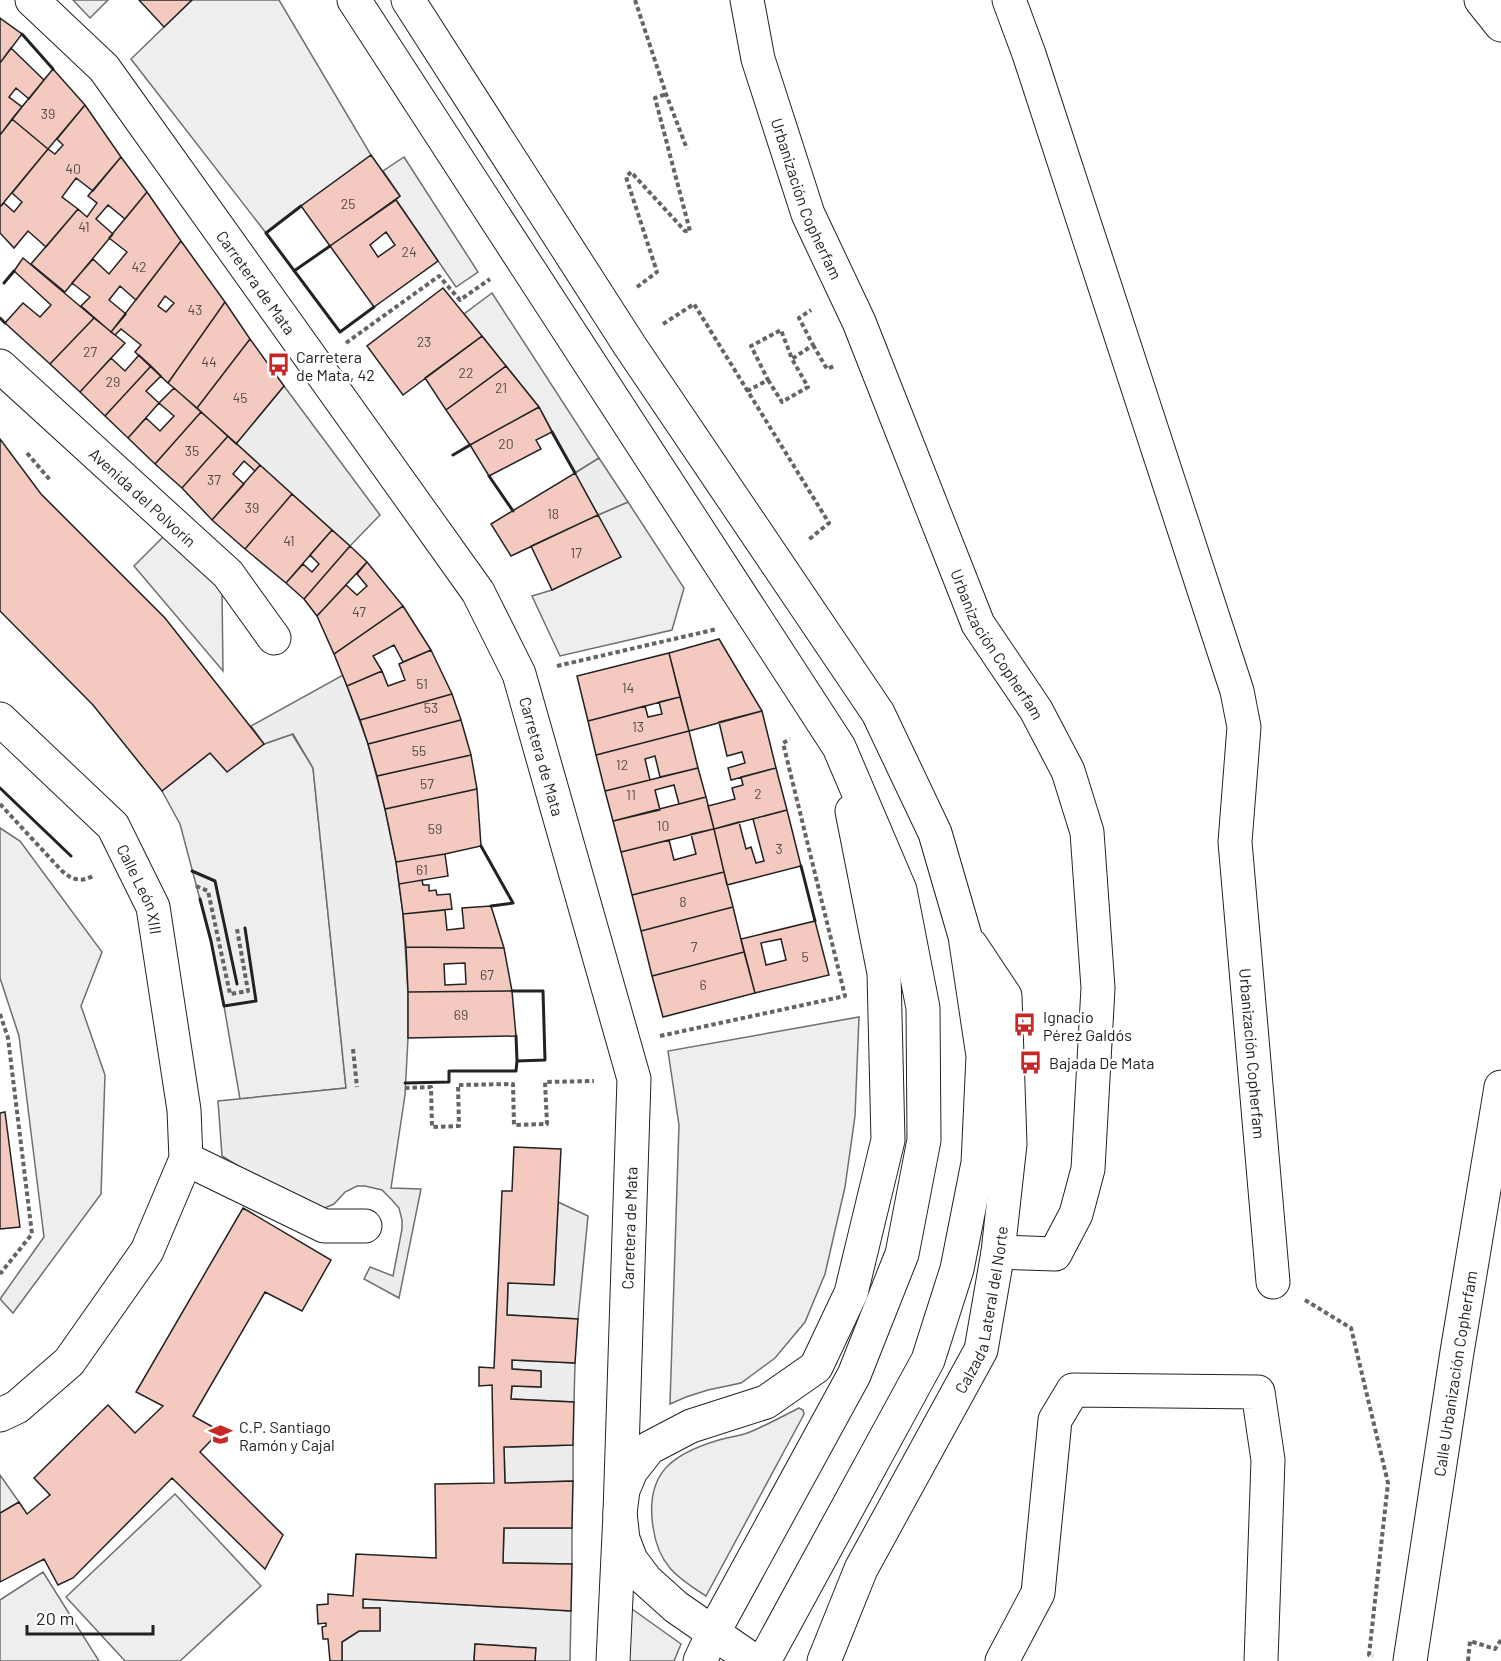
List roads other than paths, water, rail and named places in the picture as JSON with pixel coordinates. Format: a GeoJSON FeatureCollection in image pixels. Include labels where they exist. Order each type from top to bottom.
{"type":"FeatureCollection","features":[{"type":"Feature","properties":{"kind":"street","name":"Carretera de Mata"},"geometry":{"type":"LineString","coordinates":[[32,0],[104,68],[478,592],[519,674],[634,1079],[613,1661]]}},
{"type":"Feature","properties":{"kind":"street"},"geometry":{"type":"LineString","coordinates":[[354,0],[830,734],[900,890],[923,1008],[924,1140],[902,1254],[854,1375],[706,1647]]}},
{"type":"Feature","properties":{"kind":"street"},"geometry":{"type":"LineString","coordinates":[[408,0],[606,310],[878,713],[935,833],[965,936],[983,1056],[978,1163],[957,1269],[928,1360],[764,1661]]}},
{"type":"Feature","properties":{"kind":"street","name":"Urbanización Copherfam"},"geometry":{"type":"LineString","coordinates":[[747,0],[758,59],[808,214],[859,322],[978,624],[1036,710],[1068,771],[1087,832],[1098,988],[1088,1169],[1076,1214],[1055,1254],[998,1252]]}},
{"type":"Feature","properties":{"kind":"street","name":"Urbanización Copherfam"},"geometry":{"type":"LineString","coordinates":[[1009,0],[1029,54],[1237,691],[1244,727],[1234,842],[1273,1282]]}},
{"type":"Feature","properties":{"kind":"street"},"geometry":{"type":"LineString","coordinates":[[1481,0],[1501,26]]}},
{"type":"Feature","properties":{"kind":"street","name":"Avenida del Polvorín"},"geometry":{"type":"LineString","coordinates":[[0,366],[228,574],[274,638]]}},
{"type":"Feature","properties":{"kind":"street","name":"Calle León XIII"},"geometry":{"type":"LineString","coordinates":[[0,719],[113,826],[153,907],[184,1110],[186,1159]]}},
{"type":"Feature","properties":{"kind":"street"},"geometry":{"type":"LineString","coordinates":[[754,1661],[706,1647],[676,1606],[646,1580],[631,1560],[623,1539],[620,1513],[624,1490],[631,1471],[649,1448],[691,1426],[766,1402],[816,1367],[851,1293],[888,1140],[885,997],[884,974],[830,734]]}},
{"type":"Feature","properties":{"kind":"street","name":"Calzada Lateral del Norte"},"geometry":{"type":"LineString","coordinates":[[824,1661],[861,1569],[981,1350],[998,1252],[1010,1144],[1005,996],[965,936]]}},
{"type":"Feature","properties":{"kind":"street","name":"Calle Urbanización Copherfam"},"geometry":{"type":"LineString","coordinates":[[1410,1659],[1457,1352],[1501,1087]]}},
{"type":"Feature","properties":{"kind":"street"},"geometry":{"type":"LineString","coordinates":[[0,1415],[17,1407],[69,1362],[147,1251],[186,1159],[324,1226],[364,1226]]}},
{"type":"Feature","properties":{"kind":"street"},"geometry":{"type":"LineString","coordinates":[[1002,1661],[1038,1593],[1055,1420],[1073,1390],[1258,1392],[1268,1460],[1261,1661]]}},
{"type":"Feature","properties":{"kind":"place","name":"Carretera de Mata, 42"},"geometry":{"type":"Point","coordinates":[278,365]}},
{"type":"Feature","properties":{"kind":"place","name":"Ignacio Pérez Galdós"},"geometry":{"type":"Point","coordinates":[1025,1025]}},
{"type":"Feature","properties":{"kind":"place","name":"Bajada De Mata"},"geometry":{"type":"Point","coordinates":[1031,1062]}},
{"type":"Feature","properties":{"kind":"place","name":"C.P. Santiago Ramón y Cajal"},"geometry":{"type":"Point","coordinates":[221,1435]}}]}
